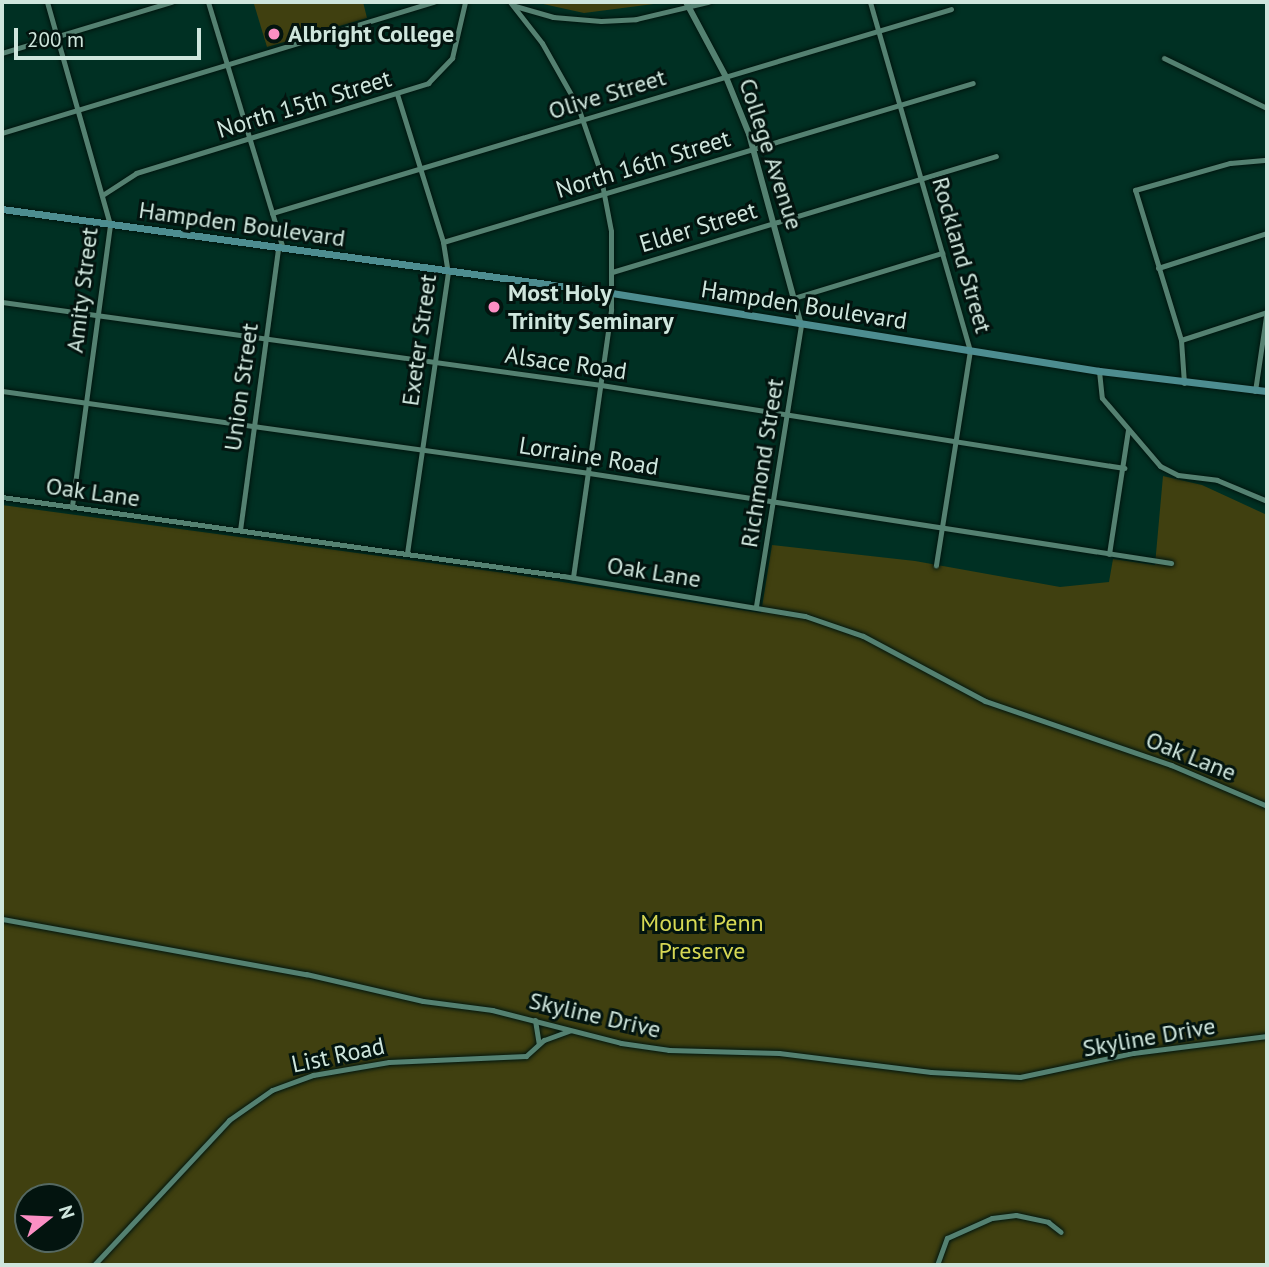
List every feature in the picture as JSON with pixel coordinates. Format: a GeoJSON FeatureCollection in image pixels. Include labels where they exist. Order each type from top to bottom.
{"type":"FeatureCollection","features":[{"type":"Feature","properties":{"kind":"main road","name":"Hampden Boulevard"},"geometry":{"type":"LineString","coordinates":[[2,209],[612,293],[1099,371],[1267,391]]}},
{"type":"Feature","properties":{"kind":"street","name":"Amity Street"},"geometry":{"type":"LineString","coordinates":[[47,2],[104,194],[110,225],[72,507]]}},
{"type":"Feature","properties":{"kind":"street"},"geometry":{"type":"LineString","coordinates":[[2,53],[171,2]]}},
{"type":"Feature","properties":{"kind":"street","name":"Union Street"},"geometry":{"type":"LineString","coordinates":[[208,2],[272,213],[280,248],[265,338],[240,530]]}},
{"type":"Feature","properties":{"kind":"street"},"geometry":{"type":"LineString","coordinates":[[2,134],[434,2]]}},
{"type":"Feature","properties":{"kind":"street","name":"North 15th Street"},"geometry":{"type":"LineString","coordinates":[[104,194],[136,173],[428,83],[444,69],[457,44],[465,2]]}},
{"type":"Feature","properties":{"kind":"street"},"geometry":{"type":"LineString","coordinates":[[512,4],[553,17],[601,22],[708,2]]}},
{"type":"Feature","properties":{"kind":"street","name":"Rockland Street"},"geometry":{"type":"LineString","coordinates":[[870,2],[970,350],[936,565]]}},
{"type":"Feature","properties":{"kind":"street"},"geometry":{"type":"LineString","coordinates":[[512,4],[555,64],[583,120],[606,193],[612,293],[573,578]]}},
{"type":"Feature","properties":{"kind":"street","name":"College Avenue"},"geometry":{"type":"LineString","coordinates":[[688,4],[726,77],[752,149],[801,325]]}},
{"type":"Feature","properties":{"kind":"street","name":"Olive Street"},"geometry":{"type":"LineString","coordinates":[[272,213],[951,9]]}},
{"type":"Feature","properties":{"kind":"street"},"geometry":{"type":"LineString","coordinates":[[1164,58],[1267,108]]}},
{"type":"Feature","properties":{"kind":"street","name":"North 16th Street"},"geometry":{"type":"LineString","coordinates":[[443,242],[973,83]]}},
{"type":"Feature","properties":{"kind":"street","name":"Exeter Street"},"geometry":{"type":"LineString","coordinates":[[397,94],[443,242],[448,272],[407,554]]}},
{"type":"Feature","properties":{"kind":"street","name":"Elder Street"},"geometry":{"type":"LineString","coordinates":[[612,272],[996,156]]}},
{"type":"Feature","properties":{"kind":"street"},"geometry":{"type":"LineString","coordinates":[[1184,383],[1181,341],[1135,190],[1230,163],[1267,160]]}},
{"type":"Feature","properties":{"kind":"street"},"geometry":{"type":"LineString","coordinates":[[1158,268],[1267,233]]}},
{"type":"Feature","properties":{"kind":"street"},"geometry":{"type":"LineString","coordinates":[[794,298],[942,253]]}},
{"type":"Feature","properties":{"kind":"street","name":"Alsace Road"},"geometry":{"type":"LineString","coordinates":[[2,302],[601,385],[1124,468]]}},
{"type":"Feature","properties":{"kind":"street"},"geometry":{"type":"LineString","coordinates":[[1181,341],[1267,312],[1255,391]]}},
{"type":"Feature","properties":{"kind":"street","name":"Richmond Street"},"geometry":{"type":"LineString","coordinates":[[756,606],[801,325]]}},
{"type":"Feature","properties":{"kind":"street"},"geometry":{"type":"LineString","coordinates":[[1099,371],[1102,398],[1160,466],[1172,474],[1217,480],[1267,501]]}},
{"type":"Feature","properties":{"kind":"street","name":"Lorraine Road"},"geometry":{"type":"LineString","coordinates":[[2,391],[589,473],[1171,563]]}},
{"type":"Feature","properties":{"kind":"street"},"geometry":{"type":"LineString","coordinates":[[1109,554],[1128,430]]}},
{"type":"Feature","properties":{"kind":"street","name":"Oak Lane"},"geometry":{"type":"LineString","coordinates":[[2,497],[756,606],[848,629],[985,701],[1171,765],[1267,806]]}},
{"type":"Feature","properties":{"kind":"street","name":"Skyline Drive"},"geometry":{"type":"LineString","coordinates":[[2,919],[535,1020],[649,1048],[812,1055],[903,1069],[1003,1077],[1043,1074],[1160,1048],[1267,1036]]}},
{"type":"Feature","properties":{"kind":"street"},"geometry":{"type":"LineString","coordinates":[[535,1020],[539,1044]]}},
{"type":"Feature","properties":{"kind":"street","name":"List Road"},"geometry":{"type":"LineString","coordinates":[[94,1265],[229,1120],[272,1090],[347,1068],[422,1059],[519,1057],[539,1044],[572,1031]]}},
{"type":"Feature","properties":{"kind":"street"},"geometry":{"type":"LineString","coordinates":[[937,1265],[947,1238],[992,1218],[1016,1215],[1048,1222],[1061,1232]]}},
{"type":"Feature","properties":{"kind":"green space"},"geometry":{"type":"Polygon","coordinates":[[[363,2],[367,18],[267,47],[254,4],[363,2]]]}},
{"type":"Feature","properties":{"kind":"green space"},"geometry":{"type":"Polygon","coordinates":[[[534,2],[669,2],[584,13],[534,2]]]}},
{"type":"Feature","properties":{"kind":"green space","name":"Mount Penn Preserve"},"geometry":{"type":"Polygon","coordinates":[[[1163,476],[1202,485],[1267,515],[1267,1265],[2,1265],[2,505],[505,573],[761,613],[772,545],[915,561],[1060,587],[1109,582],[1113,559],[1155,565],[1163,476]]]}},
{"type":"Feature","properties":{"kind":"place","name":"Albright College"},"geometry":{"type":"Point","coordinates":[274,34]}},
{"type":"Feature","properties":{"kind":"place","name":"Most Holy Trinity Seminary"},"geometry":{"type":"Point","coordinates":[494,307]}}]}
